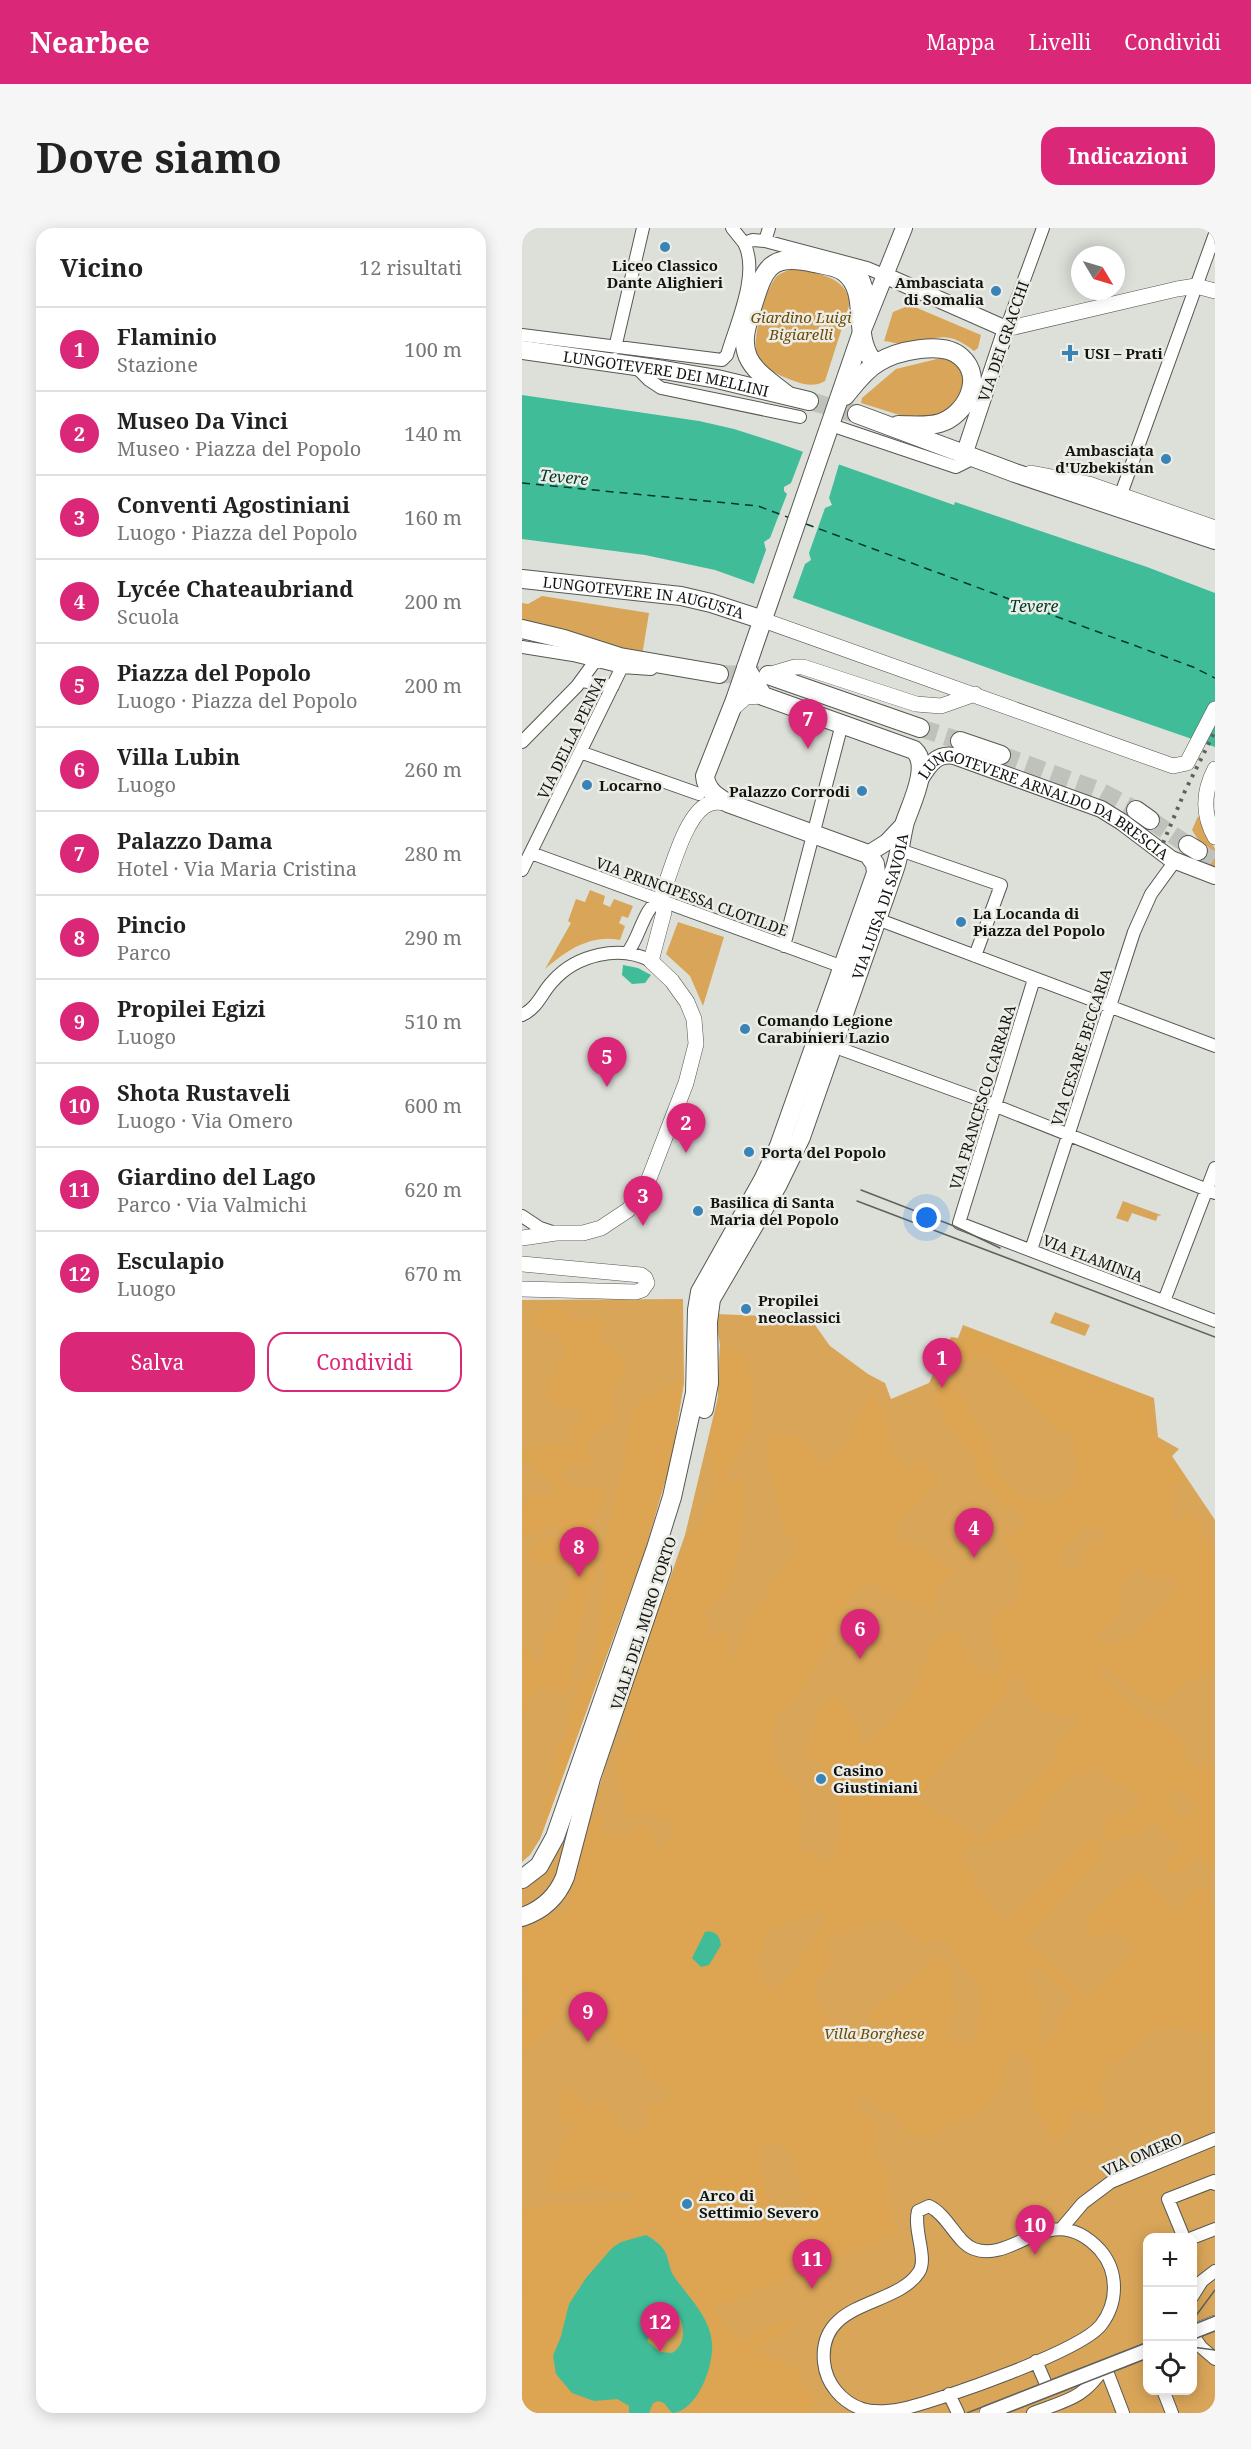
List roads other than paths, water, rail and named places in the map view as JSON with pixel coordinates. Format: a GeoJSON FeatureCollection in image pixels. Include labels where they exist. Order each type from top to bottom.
{"type":"FeatureCollection","features":[{"type":"Feature","properties":{"kind":"main road"},"geometry":{"type":"LineString","coordinates":[[904,228],[861,335],[747,668],[705,776],[710,789],[728,803],[868,854],[887,842],[905,823]]}},
{"type":"Feature","properties":{"kind":"main road"},"geometry":{"type":"LineString","coordinates":[[787,395],[753,365],[745,344],[745,331],[759,285],[769,268],[791,258],[824,265],[845,273],[856,288],[865,352],[876,364]]}},
{"type":"Feature","properties":{"kind":"main road"},"geometry":{"type":"LineString","coordinates":[[886,276],[1006,329]]}},
{"type":"Feature","properties":{"kind":"main road","name":"VIA DEI GRACCHI"},"geometry":{"type":"LineString","coordinates":[[969,457],[1006,329]]}},
{"type":"Feature","properties":{"kind":"main road"},"geometry":{"type":"LineString","coordinates":[[838,404],[861,377],[876,364],[898,355],[931,348],[943,348],[962,357],[971,376],[970,393],[958,412],[944,422],[929,426],[885,425]]}},
{"type":"Feature","properties":{"kind":"main road","name":"LUNGOTEVERE DEI MELLINI"},"geometry":{"type":"LineString","coordinates":[[522,350],[717,379],[809,400]]}},
{"type":"Feature","properties":{"kind":"main road"},"geometry":{"type":"LineString","coordinates":[[857,414],[969,457],[1215,540]]}},
{"type":"Feature","properties":{"kind":"main road","name":"LUNGOTEVERE IN AUGUSTA"},"geometry":{"type":"LineString","coordinates":[[522,579],[681,596],[765,613]]}},
{"type":"Feature","properties":{"kind":"main road"},"geometry":{"type":"LineString","coordinates":[[522,629],[564,639],[610,654],[719,675]]}},
{"type":"Feature","properties":{"kind":"main road"},"geometry":{"type":"LineString","coordinates":[[747,668],[763,696]]}},
{"type":"Feature","properties":{"kind":"main road"},"geometry":{"type":"LineString","coordinates":[[768,675],[920,728]]}},
{"type":"Feature","properties":{"kind":"main road","name":"LUNGOTEVERE ARNALDO DA BRESCIA"},"geometry":{"type":"LineString","coordinates":[[763,696],[914,750],[919,755],[920,781]]}},
{"type":"Feature","properties":{"kind":"main road"},"geometry":{"type":"LineString","coordinates":[[960,741],[1001,755]]}},
{"type":"Feature","properties":{"kind":"main road","name":"LUNGOTEVERE ARNALDO DA BRESCIA"},"geometry":{"type":"LineString","coordinates":[[920,781],[933,760],[942,756],[954,756],[1101,809],[1176,861],[1215,876]]}},
{"type":"Feature","properties":{"kind":"main road","name":"VIA LUISA DI SAVOIA"},"geometry":{"type":"LineString","coordinates":[[831,1035],[877,919],[900,850],[905,823],[920,781]]}},
{"type":"Feature","properties":{"kind":"main road","name":"VIA LUISA DI SAVOIA"},"geometry":{"type":"LineString","coordinates":[[831,1035],[843,966],[876,873],[875,864],[868,854]]}},
{"type":"Feature","properties":{"kind":"main road"},"geometry":{"type":"LineString","coordinates":[[703,1304],[705,1281],[763,1180],[779,1146],[813,1050],[831,1035]]}},
{"type":"Feature","properties":{"kind":"main road"},"geometry":{"type":"LineString","coordinates":[[703,1304],[717,1287],[795,1150],[831,1035]]}},
{"type":"Feature","properties":{"kind":"main road","name":"VIALE DEL MURO TORTO"},"geometry":{"type":"LineString","coordinates":[[522,1879],[531,1874],[542,1861],[555,1837],[663,1527],[695,1393],[703,1304]]}},
{"type":"Feature","properties":{"kind":"main road","name":"VIALE DEL MURO TORTO"},"geometry":{"type":"LineString","coordinates":[[522,1917],[544,1906],[559,1889],[565,1877],[591,1778],[668,1550],[707,1398],[710,1369],[703,1304]]}},
{"type":"Feature","properties":{"kind":"street"},"geometry":{"type":"LineString","coordinates":[[615,348],[643,228]]}},
{"type":"Feature","properties":{"kind":"street"},"geometry":{"type":"LineString","coordinates":[[732,228],[744,243],[753,240],[765,241],[844,261],[886,276]]}},
{"type":"Feature","properties":{"kind":"street"},"geometry":{"type":"LineString","coordinates":[[765,241],[769,228]]}},
{"type":"Feature","properties":{"kind":"street","name":"VIA DEI GRACCHI"},"geometry":{"type":"LineString","coordinates":[[1006,329],[1043,228]]}},
{"type":"Feature","properties":{"kind":"street"},"geometry":{"type":"LineString","coordinates":[[1121,494],[1215,234]]}},
{"type":"Feature","properties":{"kind":"street","name":"LUNGOTEVERE DEI MELLINI"},"geometry":{"type":"LineString","coordinates":[[522,335],[715,360],[725,358],[750,275],[751,264],[744,243]]}},
{"type":"Feature","properties":{"kind":"street"},"geometry":{"type":"LineString","coordinates":[[844,261],[856,268],[863,278],[873,308]]}},
{"type":"Feature","properties":{"kind":"street"},"geometry":{"type":"LineString","coordinates":[[1006,329],[1166,291],[1196,286],[1215,291]]}},
{"type":"Feature","properties":{"kind":"street"},"geometry":{"type":"LineString","coordinates":[[634,365],[661,388],[800,417]]}},
{"type":"Feature","properties":{"kind":"street"},"geometry":{"type":"LineString","coordinates":[[828,432],[956,467],[969,457]]}},
{"type":"Feature","properties":{"kind":"street"},"geometry":{"type":"LineString","coordinates":[[1015,473],[1036,473],[1073,480],[1121,494],[1215,528]]}},
{"type":"Feature","properties":{"kind":"street"},"geometry":{"type":"LineString","coordinates":[[765,613],[1166,764],[1180,766],[1188,760],[1215,709]]}},
{"type":"Feature","properties":{"kind":"street"},"geometry":{"type":"LineString","coordinates":[[522,647],[622,667],[684,670]]}},
{"type":"Feature","properties":{"kind":"street"},"geometry":{"type":"LineString","coordinates":[[522,742],[582,681],[596,660]]}},
{"type":"Feature","properties":{"kind":"street","name":"VIA DELLA PENNA"},"geometry":{"type":"LineString","coordinates":[[522,870],[622,667]]}},
{"type":"Feature","properties":{"kind":"street"},"geometry":{"type":"LineString","coordinates":[[768,675],[803,667],[916,704],[941,706],[975,694]]}},
{"type":"Feature","properties":{"kind":"street"},"geometry":{"type":"LineString","coordinates":[[582,681],[613,686]]}},
{"type":"Feature","properties":{"kind":"street"},"geometry":{"type":"LineString","coordinates":[[732,709],[746,697],[763,696]]}},
{"type":"Feature","properties":{"kind":"street"},"geometry":{"type":"LineString","coordinates":[[784,946],[842,724]]}},
{"type":"Feature","properties":{"kind":"street"},"geometry":{"type":"LineString","coordinates":[[580,752],[699,794]]}},
{"type":"Feature","properties":{"kind":"street"},"geometry":{"type":"LineString","coordinates":[[1214,771],[1206,790],[1205,807],[1207,820],[1215,837]]}},
{"type":"Feature","properties":{"kind":"street"},"geometry":{"type":"LineString","coordinates":[[627,953],[634,944],[651,907],[660,900],[705,776]]}},
{"type":"Feature","properties":{"kind":"street"},"geometry":{"type":"LineString","coordinates":[[688,826],[706,805],[715,802],[728,803]]}},
{"type":"Feature","properties":{"kind":"street"},"geometry":{"type":"LineString","coordinates":[[900,850],[1001,885],[975,956]]}},
{"type":"Feature","properties":{"kind":"street","name":"VIA PRINCIPESSA CLOTILDE"},"geometry":{"type":"LineString","coordinates":[[531,853],[843,966]]}},
{"type":"Feature","properties":{"kind":"street","name":"VIA CESARE BECCARIA"},"geometry":{"type":"LineString","coordinates":[[1031,1250],[1108,1006],[1143,910],[1158,882],[1176,861]]}},
{"type":"Feature","properties":{"kind":"street"},"geometry":{"type":"LineString","coordinates":[[651,962],[664,912],[660,900]]}},
{"type":"Feature","properties":{"kind":"street"},"geometry":{"type":"LineString","coordinates":[[877,919],[1215,1046]]}},
{"type":"Feature","properties":{"kind":"street"},"geometry":{"type":"LineString","coordinates":[[522,1015],[537,1004],[558,976],[576,963],[604,954],[627,953],[651,962],[678,988],[694,1019],[695,1051],[664,1144],[639,1199],[619,1218],[601,1228],[583,1233],[556,1233],[522,1238]]}},
{"type":"Feature","properties":{"kind":"street","name":"VIA FRANCESCO CARRARA"},"geometry":{"type":"LineString","coordinates":[[959,1223],[1034,979]]}},
{"type":"Feature","properties":{"kind":"street"},"geometry":{"type":"LineString","coordinates":[[831,1035],[890,1066],[1211,1192]]}},
{"type":"Feature","properties":{"kind":"street"},"geometry":{"type":"LineString","coordinates":[[1164,1301],[1211,1192],[1215,1168]]}},
{"type":"Feature","properties":{"kind":"street"},"geometry":{"type":"LineString","coordinates":[[522,1216],[540,1228],[556,1233]]}},
{"type":"Feature","properties":{"kind":"street","name":"VIA FLAMINIA"},"geometry":{"type":"LineString","coordinates":[[959,1223],[1215,1321]]}},
{"type":"Feature","properties":{"kind":"street"},"geometry":{"type":"LineString","coordinates":[[522,1264],[641,1275],[645,1278],[646,1283],[642,1290],[636,1292],[522,1289]]}},
{"type":"Feature","properties":{"kind":"street","name":"VIA OMERO"},"geometry":{"type":"LineString","coordinates":[[1061,2229],[1089,2198],[1111,2182],[1215,2139]]}},
{"type":"Feature","properties":{"kind":"street"},"geometry":{"type":"LineString","coordinates":[[1182,2233],[1168,2199],[1214,2181],[1215,2184]]}},
{"type":"Feature","properties":{"kind":"street"},"geometry":{"type":"LineString","coordinates":[[929,2206],[936,2209],[970,2247],[977,2250],[992,2250],[1061,2229],[1082,2237],[1100,2251],[1113,2273],[1114,2294],[1108,2314],[1092,2334],[1071,2347],[1036,2361],[906,2408],[882,2411],[863,2410],[844,2400],[831,2385],[824,2362],[825,2346],[831,2330],[855,2309],[912,2281],[922,2267],[916,2225],[918,2211],[923,2207],[929,2206]]}},
{"type":"Feature","properties":{"kind":"street"},"geometry":{"type":"LineString","coordinates":[[1197,2236],[1215,2229]]}},
{"type":"Feature","properties":{"kind":"street"},"geometry":{"type":"LineString","coordinates":[[1197,2289],[1202,2281],[1215,2271]]}},
{"type":"Feature","properties":{"kind":"street"},"geometry":{"type":"LineString","coordinates":[[1197,2331],[1215,2324]]}},
{"type":"Feature","properties":{"kind":"street"},"geometry":{"type":"LineString","coordinates":[[1197,2341],[1215,2359]]}},
{"type":"Feature","properties":{"kind":"street"},"geometry":{"type":"LineString","coordinates":[[987,2413],[1143,2352]]}},
{"type":"Feature","properties":{"kind":"street"},"geometry":{"type":"LineString","coordinates":[[1036,2361],[1048,2389]]}},
{"type":"Feature","properties":{"kind":"street"},"geometry":{"type":"LineString","coordinates":[[1033,2413],[1085,2391],[1105,2366]]}},
{"type":"Feature","properties":{"kind":"street"},"geometry":{"type":"LineString","coordinates":[[1105,2366],[1123,2413]]}},
{"type":"Feature","properties":{"kind":"street"},"geometry":{"type":"LineString","coordinates":[[949,2394],[958,2413]]}},
{"type":"Feature","properties":{"kind":"street"},"geometry":{"type":"LineString","coordinates":[[1165,2395],[1172,2413]]}},
{"type":"Feature","properties":{"kind":"water","name":"Tevere"},"geometry":{"type":"Polygon","coordinates":[[[522,395],[699,421],[734,429],[954,505],[955,502],[1147,567],[1215,593],[1215,747],[715,570],[645,555],[522,539],[522,395]]]}},
{"type":"Feature","properties":{"kind":"water"},"geometry":{"type":"Polygon","coordinates":[[[623,965],[638,968],[651,975],[645,983],[632,984],[622,975],[623,965]]]}},
{"type":"Feature","properties":{"kind":"water"},"geometry":{"type":"Polygon","coordinates":[[[705,1932],[716,1934],[721,1945],[709,1965],[701,1967],[692,1958],[705,1932]]]}},
{"type":"Feature","properties":{"kind":"water"},"geometry":{"type":"Polygon","coordinates":[[[646,2235],[658,2243],[666,2253],[673,2275],[697,2307],[710,2333],[712,2352],[702,2386],[690,2404],[672,2413],[664,2403],[658,2401],[653,2403],[649,2413],[629,2413],[629,2406],[617,2399],[594,2401],[572,2393],[556,2374],[553,2356],[569,2304],[586,2278],[612,2248],[621,2242],[646,2235]],[[661,2305],[653,2310],[647,2328],[649,2337],[647,2341],[660,2352],[672,2353],[682,2341],[683,2333],[679,2318],[669,2307],[661,2305]]]}},
{"type":"Feature","properties":{"kind":"tunnel"},"geometry":{"type":"LineString","coordinates":[[809,401],[857,414]]}},
{"type":"Feature","properties":{"kind":"tunnel"},"geometry":{"type":"LineString","coordinates":[[719,674],[759,675]]}},
{"type":"Feature","properties":{"kind":"tunnel"},"geometry":{"type":"LineString","coordinates":[[920,728],[960,741]]}},
{"type":"Feature","properties":{"kind":"tunnel"},"geometry":{"type":"LineString","coordinates":[[1001,755],[1100,791],[1136,810]]}},
{"type":"Feature","properties":{"kind":"tunnel"},"geometry":{"type":"LineString","coordinates":[[1150,820],[1188,845]]}},
{"type":"Feature","properties":{"kind":"tunnel"},"geometry":{"type":"LineString","coordinates":[[1198,851],[1215,862]]}},
{"type":"Feature","properties":{"kind":"tram line"},"geometry":{"type":"LineString","coordinates":[[861,1190],[954,1226],[1000,1248]]}},
{"type":"Feature","properties":{"kind":"tram line"},"geometry":{"type":"LineString","coordinates":[[857,1201],[1215,1337]]}},
{"type":"Feature","properties":{"kind":"tram line"},"geometry":{"type":"LineString","coordinates":[[1197,2314],[1215,2290]]}},
{"type":"Feature","properties":{"kind":"tram line"},"geometry":{"type":"LineString","coordinates":[[1197,2323],[1215,2316]]}},
{"type":"Feature","properties":{"kind":"tram line"},"geometry":{"type":"LineString","coordinates":[[1197,2338],[1215,2331]]}},
{"type":"Feature","properties":{"kind":"tram line"},"geometry":{"type":"LineString","coordinates":[[967,2413],[1143,2344]]}},
{"type":"Feature","properties":{"kind":"tram line"},"geometry":{"type":"LineString","coordinates":[[1197,2348],[1215,2350]]}},
{"type":"Feature","properties":{"kind":"tram line"},"geometry":{"type":"LineString","coordinates":[[1007,2413],[1143,2360]]}},
{"type":"Feature","properties":{"kind":"railway"},"geometry":{"type":"LineString","coordinates":[[1163,843],[1185,791],[1215,731]]}},
{"type":"Feature","properties":{"kind":"place","name":"Liceo Classico Dante Alighieri"},"geometry":{"type":"Point","coordinates":[665,247]}},
{"type":"Feature","properties":{"kind":"place","name":"Ambasciata di Somalia"},"geometry":{"type":"Point","coordinates":[996,291]}},
{"type":"Feature","properties":{"kind":"place","name":"USI – Prati"},"geometry":{"type":"Point","coordinates":[1070,353]}},
{"type":"Feature","properties":{"kind":"place","name":"Ambasciata d'Uzbekistan"},"geometry":{"type":"Point","coordinates":[1166,459]}},
{"type":"Feature","properties":{"kind":"place","name":"Palazzo Dama"},"geometry":{"type":"Point","coordinates":[808,749]}},
{"type":"Feature","properties":{"kind":"place","name":"Locarno"},"geometry":{"type":"Point","coordinates":[587,785]}},
{"type":"Feature","properties":{"kind":"place","name":"Palazzo Corrodi"},"geometry":{"type":"Point","coordinates":[862,791]}},
{"type":"Feature","properties":{"kind":"place","name":"La Locanda di Piazza del Popolo"},"geometry":{"type":"Point","coordinates":[961,922]}},
{"type":"Feature","properties":{"kind":"place","name":"Comando Legione Carabinieri Lazio"},"geometry":{"type":"Point","coordinates":[745,1029]}},
{"type":"Feature","properties":{"kind":"place","name":"Piazza del Popolo"},"geometry":{"type":"Point","coordinates":[607,1087]}},
{"type":"Feature","properties":{"kind":"place","name":"Porta del Popolo"},"geometry":{"type":"Point","coordinates":[749,1152]}},
{"type":"Feature","properties":{"kind":"place","name":"Museo Da Vinci"},"geometry":{"type":"Point","coordinates":[686,1153]}},
{"type":"Feature","properties":{"kind":"place","name":"Basilica di Santa Maria del Popolo"},"geometry":{"type":"Point","coordinates":[698,1211]}},
{"type":"Feature","properties":{"kind":"place","name":"Conventi Agostiniani"},"geometry":{"type":"Point","coordinates":[643,1226]}},
{"type":"Feature","properties":{"kind":"place","name":"Propilei neoclassici"},"geometry":{"type":"Point","coordinates":[746,1309]}},
{"type":"Feature","properties":{"kind":"place","name":"Flaminio"},"geometry":{"type":"Point","coordinates":[942,1388]}},
{"type":"Feature","properties":{"kind":"place","name":"Lycée Chateaubriand"},"geometry":{"type":"Point","coordinates":[974,1558]}},
{"type":"Feature","properties":{"kind":"place","name":"Pincio"},"geometry":{"type":"Point","coordinates":[579,1577]}},
{"type":"Feature","properties":{"kind":"place","name":"Villa Lubin"},"geometry":{"type":"Point","coordinates":[860,1659]}},
{"type":"Feature","properties":{"kind":"place","name":"Casino Giustiniani"},"geometry":{"type":"Point","coordinates":[821,1779]}},
{"type":"Feature","properties":{"kind":"place","name":"Propilei Egizi"},"geometry":{"type":"Point","coordinates":[588,2042]}},
{"type":"Feature","properties":{"kind":"place","name":"Arco di Settimio Severo"},"geometry":{"type":"Point","coordinates":[687,2204]}},
{"type":"Feature","properties":{"kind":"place","name":"Shota Rustaveli"},"geometry":{"type":"Point","coordinates":[1035,2255]}},
{"type":"Feature","properties":{"kind":"place","name":"Giardino del Lago"},"geometry":{"type":"Point","coordinates":[812,2289]}},
{"type":"Feature","properties":{"kind":"place","name":"Esculapio"},"geometry":{"type":"Point","coordinates":[660,2352]}},
{"type":"Feature","properties":{"kind":"park label","name":"Giardino Luigi Bigiarelli"},"geometry":{"type":"Point","coordinates":[801,326]}},
{"type":"Feature","properties":{"kind":"park label","name":"Villa Borghese"},"geometry":{"type":"Point","coordinates":[874,2033]}}]}
